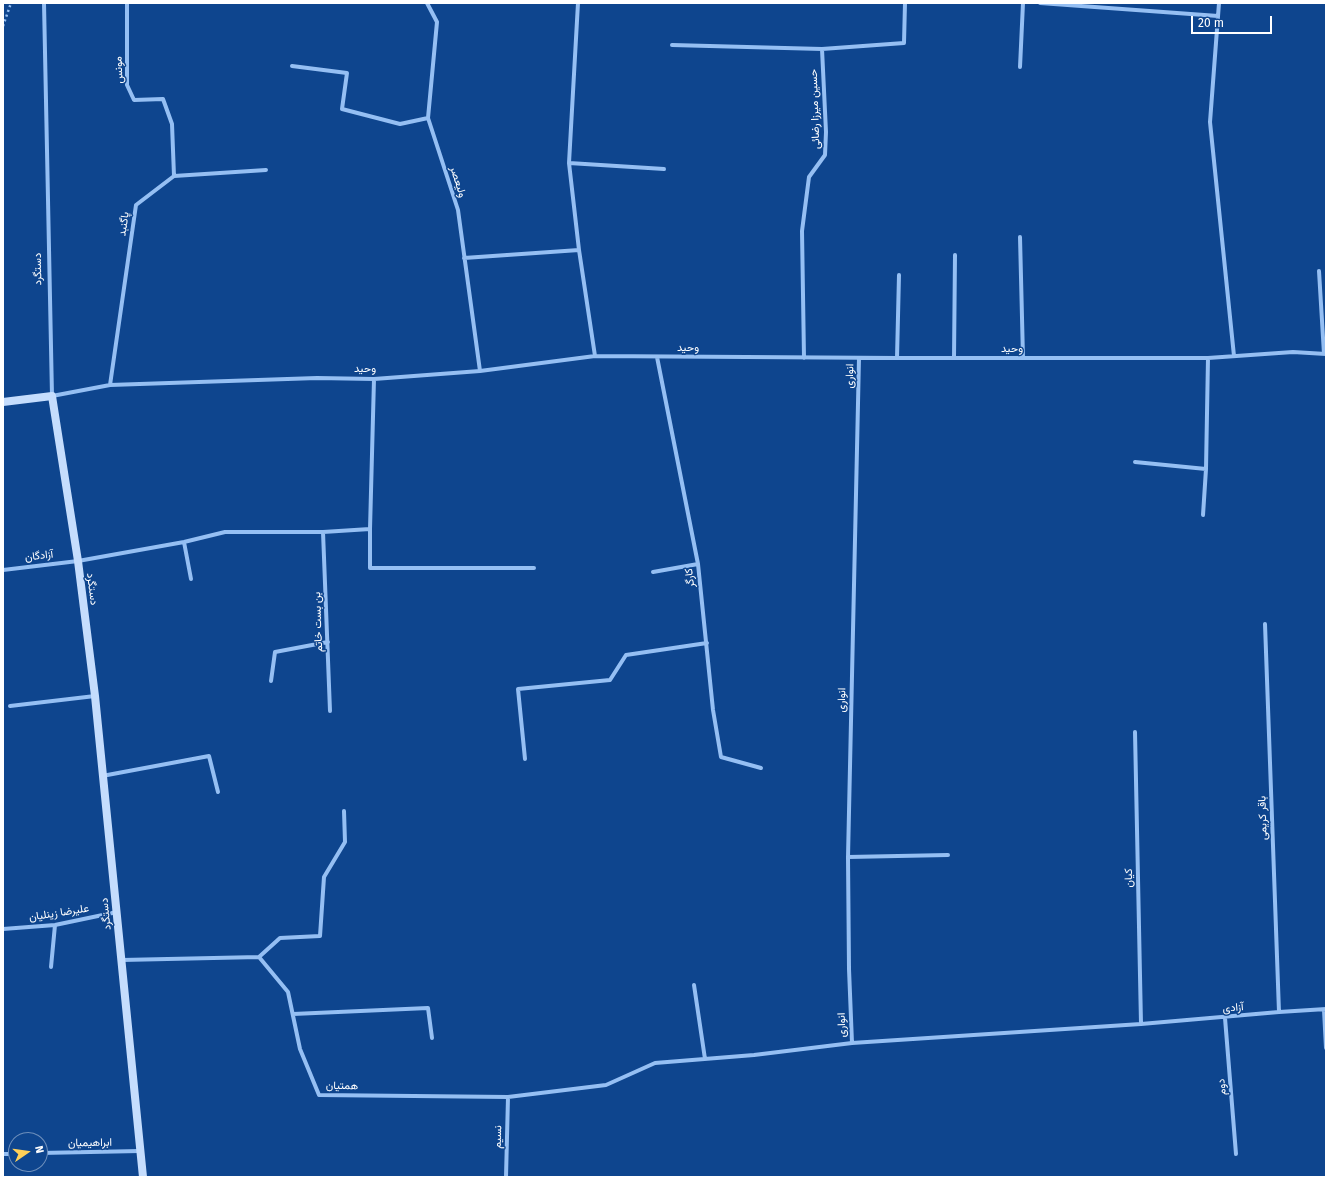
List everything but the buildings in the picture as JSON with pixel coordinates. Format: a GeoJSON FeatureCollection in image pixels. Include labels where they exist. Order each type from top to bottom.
{"type":"FeatureCollection","features":[{"type":"Feature","properties":{"kind":"street","name":"دستگرد"},"geometry":{"type":"LineString","coordinates":[[44,3],[52,396],[78,561],[95,696],[143,1177]]}},
{"type":"Feature","properties":{"kind":"street","name":"مونس"},"geometry":{"type":"LineString","coordinates":[[127,3],[127,85],[134,100],[163,100],[172,124],[174,176]]}},
{"type":"Feature","properties":{"kind":"street","name":"ولیعصر"},"geometry":{"type":"LineString","coordinates":[[427,3],[437,22],[428,118],[458,210],[480,371]]}},
{"type":"Feature","properties":{"kind":"street"},"geometry":{"type":"LineString","coordinates":[[578,3],[569,163],[579,250],[595,356]]}},
{"type":"Feature","properties":{"kind":"street"},"geometry":{"type":"LineString","coordinates":[[672,45],[822,49],[904,43],[904,3]]}},
{"type":"Feature","properties":{"kind":"street"},"geometry":{"type":"LineString","coordinates":[[1020,67],[1023,3]]}},
{"type":"Feature","properties":{"kind":"street"},"geometry":{"type":"LineString","coordinates":[[1040,3],[1218,16]]}},
{"type":"Feature","properties":{"kind":"street"},"geometry":{"type":"LineString","coordinates":[[1219,3],[1210,122],[1234,356]]}},
{"type":"Feature","properties":{"kind":"street","name":"حسین میرزا رضائی"},"geometry":{"type":"LineString","coordinates":[[804,358],[802,231],[809,177],[825,155],[826,140],[822,49]]}},
{"type":"Feature","properties":{"kind":"street"},"geometry":{"type":"LineString","coordinates":[[292,66],[347,73],[342,109],[400,124],[428,118]]}},
{"type":"Feature","properties":{"kind":"street"},"geometry":{"type":"LineString","coordinates":[[569,163],[664,169]]}},
{"type":"Feature","properties":{"kind":"street"},"geometry":{"type":"LineString","coordinates":[[174,176],[266,170]]}},
{"type":"Feature","properties":{"kind":"street","name":"پاگنبد"},"geometry":{"type":"LineString","coordinates":[[110,385],[136,205],[174,176]]}},
{"type":"Feature","properties":{"kind":"street"},"geometry":{"type":"LineString","coordinates":[[1020,238],[1023,358]]}},
{"type":"Feature","properties":{"kind":"street"},"geometry":{"type":"LineString","coordinates":[[464,258],[579,250]]}},
{"type":"Feature","properties":{"kind":"street"},"geometry":{"type":"LineString","coordinates":[[954,358],[955,255]]}},
{"type":"Feature","properties":{"kind":"street"},"geometry":{"type":"LineString","coordinates":[[1319,271],[1325,354]]}},
{"type":"Feature","properties":{"kind":"street"},"geometry":{"type":"LineString","coordinates":[[897,358],[899,275]]}},
{"type":"Feature","properties":{"kind":"street","name":"وحید"},"geometry":{"type":"LineString","coordinates":[[52,396],[110,385],[317,378],[374,379],[480,371],[595,356],[804,358],[1208,358],[1293,352],[1325,354]]}},
{"type":"Feature","properties":{"kind":"street","name":"کارگر"},"geometry":{"type":"LineString","coordinates":[[657,357],[698,564],[713,710],[721,757],[761,768]]}},
{"type":"Feature","properties":{"kind":"street","name":"انواری"},"geometry":{"type":"LineString","coordinates":[[852,1043],[849,969],[848,856],[859,358]]}},
{"type":"Feature","properties":{"kind":"street"},"geometry":{"type":"LineString","coordinates":[[1202,516],[1206,469],[1208,358]]}},
{"type":"Feature","properties":{"kind":"street"},"geometry":{"type":"LineString","coordinates":[[374,379],[370,568],[534,568]]}},
{"type":"Feature","properties":{"kind":"street"},"geometry":{"type":"LineString","coordinates":[[3,402],[52,396]]}},
{"type":"Feature","properties":{"kind":"street"},"geometry":{"type":"LineString","coordinates":[[1135,462],[1206,469]]}},
{"type":"Feature","properties":{"kind":"street","name":"آزادگان"},"geometry":{"type":"LineString","coordinates":[[3,570],[78,561],[184,542],[225,532],[324,532],[370,529]]}},
{"type":"Feature","properties":{"kind":"street","name":"بن بست خاتم"},"geometry":{"type":"LineString","coordinates":[[324,532],[330,711]]}},
{"type":"Feature","properties":{"kind":"street"},"geometry":{"type":"LineString","coordinates":[[184,542],[191,579]]}},
{"type":"Feature","properties":{"kind":"street"},"geometry":{"type":"LineString","coordinates":[[653,572],[698,564]]}},
{"type":"Feature","properties":{"kind":"street","name":"باقر کریمی"},"geometry":{"type":"LineString","coordinates":[[1265,624],[1279,1012]]}},
{"type":"Feature","properties":{"kind":"street"},"geometry":{"type":"LineString","coordinates":[[271,681],[275,652],[328,642]]}},
{"type":"Feature","properties":{"kind":"street"},"geometry":{"type":"LineString","coordinates":[[525,758],[518,689],[610,680],[626,655],[707,643]]}},
{"type":"Feature","properties":{"kind":"street"},"geometry":{"type":"LineString","coordinates":[[10,706],[95,696]]}},
{"type":"Feature","properties":{"kind":"street","name":"کیان"},"geometry":{"type":"LineString","coordinates":[[1134,732],[1141,1024]]}},
{"type":"Feature","properties":{"kind":"street"},"geometry":{"type":"LineString","coordinates":[[102,776],[209,756],[218,792]]}},
{"type":"Feature","properties":{"kind":"street"},"geometry":{"type":"LineString","coordinates":[[122,960],[259,958],[280,938],[320,936],[324,877],[345,842],[344,811]]}},
{"type":"Feature","properties":{"kind":"street"},"geometry":{"type":"LineString","coordinates":[[848,856],[948,855]]}},
{"type":"Feature","properties":{"kind":"street","name":"علیرضا زینلیان"},"geometry":{"type":"LineString","coordinates":[[3,929],[55,925],[117,912]]}},
{"type":"Feature","properties":{"kind":"street"},"geometry":{"type":"LineString","coordinates":[[51,967],[55,925]]}},
{"type":"Feature","properties":{"kind":"street","name":"همتیان"},"geometry":{"type":"LineString","coordinates":[[259,958],[288,992],[300,1049],[319,1095],[508,1098],[606,1085],[655,1063],[754,1055],[852,1043]]}},
{"type":"Feature","properties":{"kind":"street"},"geometry":{"type":"LineString","coordinates":[[694,985],[704,1059]]}},
{"type":"Feature","properties":{"kind":"street"},"geometry":{"type":"LineString","coordinates":[[293,1014],[428,1008],[432,1038]]}},
{"type":"Feature","properties":{"kind":"street"},"geometry":{"type":"LineString","coordinates":[[1325,1010],[1326,1048]]}},
{"type":"Feature","properties":{"kind":"street","name":"آزادی"},"geometry":{"type":"LineString","coordinates":[[852,1043],[1225,1018],[1279,1012],[1325,1010]]}},
{"type":"Feature","properties":{"kind":"street","name":"دوم"},"geometry":{"type":"LineString","coordinates":[[1225,1018],[1236,1154]]}},
{"type":"Feature","properties":{"kind":"street","name":"نسیم"},"geometry":{"type":"LineString","coordinates":[[506,1177],[508,1098]]}},
{"type":"Feature","properties":{"kind":"street","name":"ابراهیمیان"},"geometry":{"type":"LineString","coordinates":[[48,1153],[140,1151]]}},
{"type":"Feature","properties":{"kind":"path"},"geometry":{"type":"LineString","coordinates":[[3,26],[11,3]]}}]}
